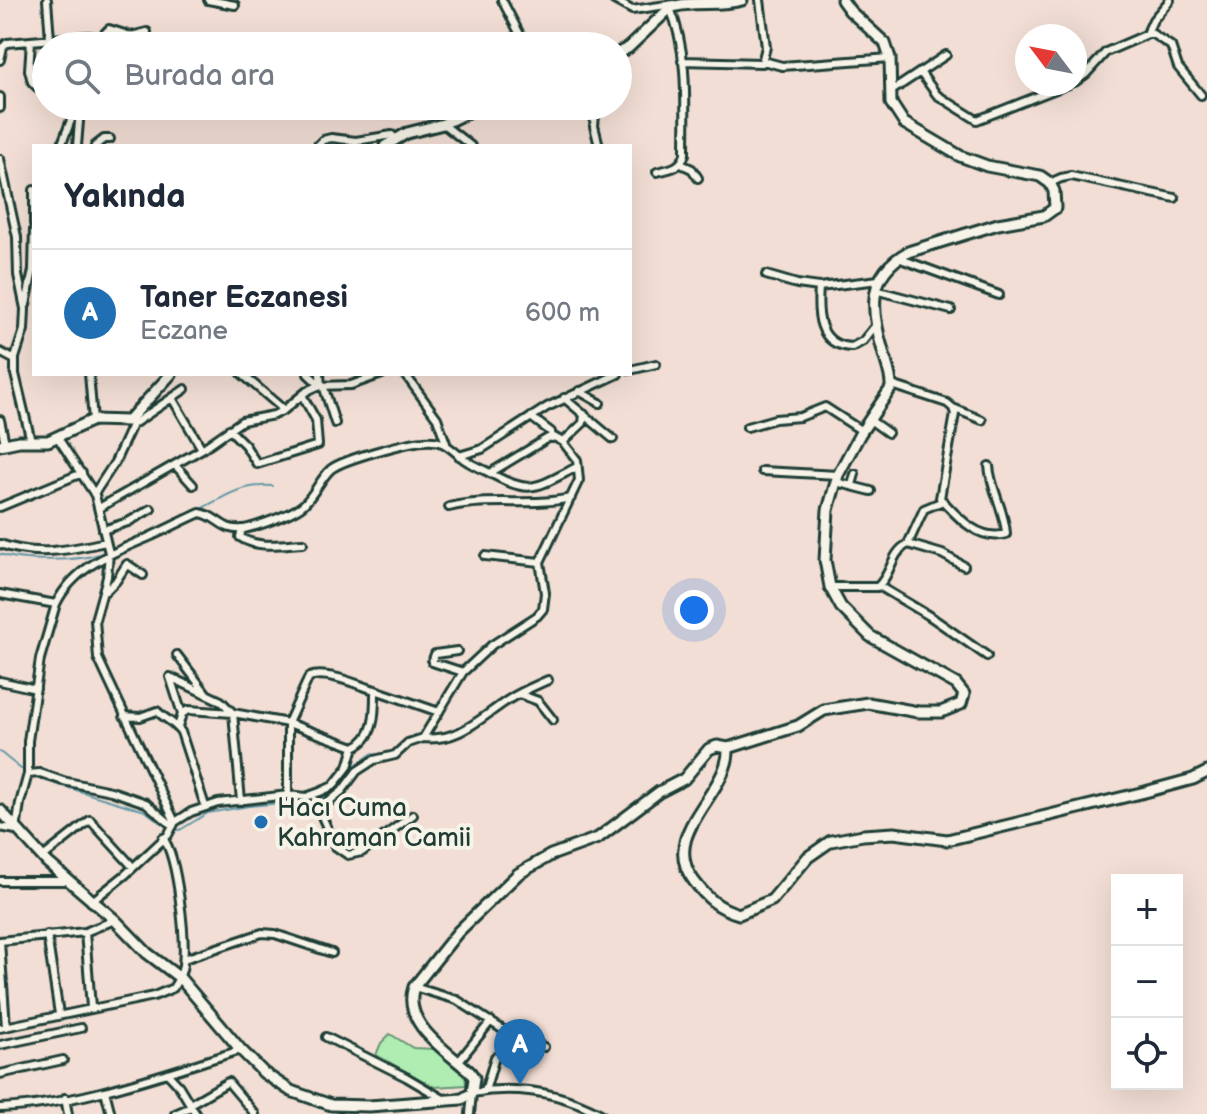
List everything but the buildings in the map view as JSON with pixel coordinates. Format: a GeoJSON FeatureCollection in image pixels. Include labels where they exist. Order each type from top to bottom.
{"type":"FeatureCollection","features":[{"type":"Feature","properties":{"kind":"street"},"geometry":{"type":"LineString","coordinates":[[47,0],[49,32]]}},
{"type":"Feature","properties":{"kind":"street"},"geometry":{"type":"LineString","coordinates":[[208,0],[235,5]]}},
{"type":"Feature","properties":{"kind":"street"},"geometry":{"type":"LineString","coordinates":[[502,0],[519,32]]}},
{"type":"Feature","properties":{"kind":"street"},"geometry":{"type":"LineString","coordinates":[[614,0],[632,10],[666,4],[729,4],[742,0]]}},
{"type":"Feature","properties":{"kind":"street"},"geometry":{"type":"LineString","coordinates":[[682,61],[758,65],[763,61],[766,47],[760,0]]}},
{"type":"Feature","properties":{"kind":"street"},"geometry":{"type":"LineString","coordinates":[[470,1114],[474,1078],[418,1022],[411,996],[414,987],[466,923],[518,874],[551,855],[598,838],[659,792],[684,779],[709,749],[717,746],[728,748],[798,726],[824,710],[868,703],[918,712],[941,712],[961,704],[964,694],[956,684],[870,636],[841,607],[830,587],[825,560],[828,510],[837,478],[862,431],[892,385],[876,325],[877,285],[898,258],[908,252],[998,224],[1044,216],[1055,208],[1056,202],[1050,183],[1040,176],[987,166],[960,156],[904,123],[891,103],[890,58],[885,43],[842,0]]}},
{"type":"Feature","properties":{"kind":"street"},"geometry":{"type":"LineString","coordinates":[[1170,0],[1149,27],[1150,33],[1171,46],[1178,67],[1201,95]]}},
{"type":"Feature","properties":{"kind":"street"},"geometry":{"type":"LineString","coordinates":[[632,44],[674,6]]}},
{"type":"Feature","properties":{"kind":"street"},"geometry":{"type":"LineString","coordinates":[[674,6],[682,61],[685,154],[681,164]]}},
{"type":"Feature","properties":{"kind":"street"},"geometry":{"type":"LineString","coordinates":[[1087,73],[1106,52],[1150,33]]}},
{"type":"Feature","properties":{"kind":"street"},"geometry":{"type":"LineString","coordinates":[[0,60],[5,44],[31,41],[32,78]]}},
{"type":"Feature","properties":{"kind":"street"},"geometry":{"type":"LineString","coordinates":[[890,92],[946,55]]}},
{"type":"Feature","properties":{"kind":"street"},"geometry":{"type":"LineString","coordinates":[[763,61],[782,66],[890,58]]}},
{"type":"Feature","properties":{"kind":"street"},"geometry":{"type":"LineString","coordinates":[[920,72],[937,95],[977,120],[1038,96]]}},
{"type":"Feature","properties":{"kind":"street"},"geometry":{"type":"LineString","coordinates":[[0,97],[0,108]]}},
{"type":"Feature","properties":{"kind":"street"},"geometry":{"type":"LineString","coordinates":[[62,144],[71,120]]}},
{"type":"Feature","properties":{"kind":"street"},"geometry":{"type":"LineString","coordinates":[[77,144],[80,120]]}},
{"type":"Feature","properties":{"kind":"street"},"geometry":{"type":"LineString","coordinates":[[388,144],[451,120]]}},
{"type":"Feature","properties":{"kind":"street"},"geometry":{"type":"LineString","coordinates":[[595,120],[598,144]]}},
{"type":"Feature","properties":{"kind":"street"},"geometry":{"type":"LineString","coordinates":[[443,124],[468,144]]}},
{"type":"Feature","properties":{"kind":"street"},"geometry":{"type":"LineString","coordinates":[[319,144],[331,138],[356,141],[392,135],[396,139]]}},
{"type":"Feature","properties":{"kind":"street"},"geometry":{"type":"LineString","coordinates":[[98,144],[110,139]]}},
{"type":"Feature","properties":{"kind":"street"},"geometry":{"type":"LineString","coordinates":[[0,159],[17,237],[18,275],[25,309]]}},
{"type":"Feature","properties":{"kind":"street"},"geometry":{"type":"LineString","coordinates":[[657,172],[681,164],[692,169],[698,178]]}},
{"type":"Feature","properties":{"kind":"street"},"geometry":{"type":"LineString","coordinates":[[1050,183],[1071,176],[1175,198]]}},
{"type":"Feature","properties":{"kind":"street"},"geometry":{"type":"LineString","coordinates":[[898,258],[999,295]]}},
{"type":"Feature","properties":{"kind":"street"},"geometry":{"type":"LineString","coordinates":[[31,441],[18,393],[15,360],[24,330],[32,275]]}},
{"type":"Feature","properties":{"kind":"street"},"geometry":{"type":"LineString","coordinates":[[766,275],[819,287],[877,285],[951,310]]}},
{"type":"Feature","properties":{"kind":"street"},"geometry":{"type":"LineString","coordinates":[[819,287],[817,312],[820,326],[832,341],[852,347],[863,341],[876,325]]}},
{"type":"Feature","properties":{"kind":"street"},"geometry":{"type":"LineString","coordinates":[[0,352],[15,360]]}},
{"type":"Feature","properties":{"kind":"street"},"geometry":{"type":"LineString","coordinates":[[632,370],[656,364]]}},
{"type":"Feature","properties":{"kind":"street"},"geometry":{"type":"LineString","coordinates":[[89,376],[93,420]]}},
{"type":"Feature","properties":{"kind":"street"},"geometry":{"type":"LineString","coordinates":[[94,494],[115,462],[130,423],[169,376]]}},
{"type":"Feature","properties":{"kind":"street"},"geometry":{"type":"LineString","coordinates":[[244,376],[284,410]]}},
{"type":"Feature","properties":{"kind":"street"},"geometry":{"type":"LineString","coordinates":[[310,376],[322,386]]}},
{"type":"Feature","properties":{"kind":"street"},"geometry":{"type":"LineString","coordinates":[[320,376],[335,423]]}},
{"type":"Feature","properties":{"kind":"street"},"geometry":{"type":"LineString","coordinates":[[99,508],[202,449],[242,421],[284,410],[302,395],[322,386],[351,385],[376,376]]}},
{"type":"Feature","properties":{"kind":"street"},"geometry":{"type":"LineString","coordinates":[[406,376],[437,418],[446,443],[459,456],[512,485],[540,486],[577,467]]}},
{"type":"Feature","properties":{"kind":"street"},"geometry":{"type":"LineString","coordinates":[[459,456],[482,449],[564,398],[613,376]]}},
{"type":"Feature","properties":{"kind":"street"},"geometry":{"type":"LineString","coordinates":[[892,385],[947,403],[982,420]]}},
{"type":"Feature","properties":{"kind":"street"},"geometry":{"type":"LineString","coordinates":[[0,420],[2,444],[37,443],[58,438],[93,420],[130,423],[185,389]]}},
{"type":"Feature","properties":{"kind":"street"},"geometry":{"type":"LineString","coordinates":[[579,391],[600,403]]}},
{"type":"Feature","properties":{"kind":"street"},"geometry":{"type":"LineString","coordinates":[[229,429],[245,445],[257,464],[318,445],[316,420],[302,395]]}},
{"type":"Feature","properties":{"kind":"street"},"geometry":{"type":"LineString","coordinates":[[172,398],[202,449]]}},
{"type":"Feature","properties":{"kind":"street"},"geometry":{"type":"LineString","coordinates":[[564,398],[613,439]]}},
{"type":"Feature","properties":{"kind":"street"},"geometry":{"type":"LineString","coordinates":[[747,427],[775,419],[800,417],[820,407],[829,409],[862,431]]}},
{"type":"Feature","properties":{"kind":"street"},"geometry":{"type":"LineString","coordinates":[[953,408],[955,414],[940,498],[965,525],[995,537],[1006,534],[1006,524],[990,483],[989,466]]}},
{"type":"Feature","properties":{"kind":"street"},"geometry":{"type":"LineString","coordinates":[[563,442],[583,423],[584,414]]}},
{"type":"Feature","properties":{"kind":"street"},"geometry":{"type":"LineString","coordinates":[[531,417],[551,432],[552,438]]}},
{"type":"Feature","properties":{"kind":"street"},"geometry":{"type":"LineString","coordinates":[[870,420],[888,433]]}},
{"type":"Feature","properties":{"kind":"street"},"geometry":{"type":"LineString","coordinates":[[58,438],[94,494],[109,553],[103,593],[96,608],[98,658],[173,826]]}},
{"type":"Feature","properties":{"kind":"street"},"geometry":{"type":"LineString","coordinates":[[423,738],[463,672],[492,645],[543,609],[545,593],[540,562],[579,480],[577,460],[563,442],[552,438],[542,440],[490,473]]}},
{"type":"Feature","properties":{"kind":"street"},"geometry":{"type":"LineString","coordinates":[[16,830],[28,774],[28,741],[40,659],[56,604],[66,587],[109,553],[200,513],[212,517],[220,525],[242,529],[298,509],[333,468],[408,443],[429,440],[446,443]]}},
{"type":"Feature","properties":{"kind":"street"},"geometry":{"type":"LineString","coordinates":[[175,465],[193,485]]}},
{"type":"Feature","properties":{"kind":"street"},"geometry":{"type":"LineString","coordinates":[[762,471],[837,478],[871,491]]}},
{"type":"Feature","properties":{"kind":"street"},"geometry":{"type":"LineString","coordinates":[[0,507],[82,473]]}},
{"type":"Feature","properties":{"kind":"street"},"geometry":{"type":"LineString","coordinates":[[852,485],[855,474]]}},
{"type":"Feature","properties":{"kind":"street"},"geometry":{"type":"LineString","coordinates":[[449,507],[495,501],[550,503],[571,498]]}},
{"type":"Feature","properties":{"kind":"street"},"geometry":{"type":"LineString","coordinates":[[830,587],[879,586],[897,552],[908,544],[924,509],[943,501]]}},
{"type":"Feature","properties":{"kind":"street"},"geometry":{"type":"LineString","coordinates":[[103,530],[128,522],[151,509]]}},
{"type":"Feature","properties":{"kind":"street"},"geometry":{"type":"LineString","coordinates":[[242,529],[240,537],[243,540],[265,545],[303,543]]}},
{"type":"Feature","properties":{"kind":"street"},"geometry":{"type":"LineString","coordinates":[[0,544],[15,550],[61,552],[106,542]]}},
{"type":"Feature","properties":{"kind":"street"},"geometry":{"type":"LineString","coordinates":[[908,544],[942,554],[964,566]]}},
{"type":"Feature","properties":{"kind":"street"},"geometry":{"type":"LineString","coordinates":[[485,556],[540,562]]}},
{"type":"Feature","properties":{"kind":"street"},"geometry":{"type":"LineString","coordinates":[[103,593],[127,564],[143,575]]}},
{"type":"Feature","properties":{"kind":"street"},"geometry":{"type":"LineString","coordinates":[[879,586],[987,656]]}},
{"type":"Feature","properties":{"kind":"street"},"geometry":{"type":"LineString","coordinates":[[0,594],[56,604]]}},
{"type":"Feature","properties":{"kind":"street"},"geometry":{"type":"LineString","coordinates":[[457,651],[435,654],[432,662],[463,672]]}},
{"type":"Feature","properties":{"kind":"street"},"geometry":{"type":"LineString","coordinates":[[177,655],[209,695]]}},
{"type":"Feature","properties":{"kind":"street"},"geometry":{"type":"LineString","coordinates":[[288,795],[288,723],[312,675],[375,690],[439,712]]}},
{"type":"Feature","properties":{"kind":"street"},"geometry":{"type":"LineString","coordinates":[[205,806],[178,727],[182,714],[170,677],[221,701],[233,713],[241,801]]}},
{"type":"Feature","properties":{"kind":"street"},"geometry":{"type":"LineString","coordinates":[[313,798],[321,808],[342,791],[357,771],[374,760],[395,755],[408,743],[423,738],[438,740],[454,736],[519,694],[548,680]]}},
{"type":"Feature","properties":{"kind":"street"},"geometry":{"type":"LineString","coordinates":[[0,681],[36,689]]}},
{"type":"Feature","properties":{"kind":"street"},"geometry":{"type":"LineString","coordinates":[[91,902],[133,867],[173,826],[205,806],[288,795],[313,798],[333,786],[348,767],[354,747],[368,737],[375,690]]}},
{"type":"Feature","properties":{"kind":"street"},"geometry":{"type":"LineString","coordinates":[[519,694],[538,701],[553,720]]}},
{"type":"Feature","properties":{"kind":"street"},"geometry":{"type":"LineString","coordinates":[[182,714],[188,710],[233,713],[288,723],[354,747]]}},
{"type":"Feature","properties":{"kind":"street"},"geometry":{"type":"LineString","coordinates":[[124,716],[140,717],[157,711],[168,723],[178,727]]}},
{"type":"Feature","properties":{"kind":"street"},"geometry":{"type":"LineString","coordinates":[[728,748],[728,761],[694,819],[685,839],[684,853],[690,877],[705,896],[721,908],[739,914],[772,900],[808,857],[831,841],[894,833],[947,840],[1145,792],[1207,772]]}},
{"type":"Feature","properties":{"kind":"street"},"geometry":{"type":"LineString","coordinates":[[28,774],[40,773],[146,803],[173,826]]}},
{"type":"Feature","properties":{"kind":"street"},"geometry":{"type":"LineString","coordinates":[[313,798],[335,846],[348,855],[362,852],[413,815]]}},
{"type":"Feature","properties":{"kind":"street"},"geometry":{"type":"LineString","coordinates":[[0,810],[68,881],[115,920],[147,953],[180,978],[264,1073],[303,1097],[367,1110],[462,1099],[472,1093],[499,1088],[542,1092],[601,1114]]}},
{"type":"Feature","properties":{"kind":"street"},"geometry":{"type":"LineString","coordinates":[[43,857],[90,820],[133,867]]}},
{"type":"Feature","properties":{"kind":"street"},"geometry":{"type":"LineString","coordinates":[[0,827],[16,830]]}},
{"type":"Feature","properties":{"kind":"street"},"geometry":{"type":"LineString","coordinates":[[115,920],[85,932],[0,942],[3,1027],[154,996],[173,988],[180,978],[184,959],[178,879],[163,838]]}},
{"type":"Feature","properties":{"kind":"street"},"geometry":{"type":"LineString","coordinates":[[0,881],[68,881]]}},
{"type":"Feature","properties":{"kind":"street"},"geometry":{"type":"LineString","coordinates":[[85,932],[91,1007]]}},
{"type":"Feature","properties":{"kind":"street"},"geometry":{"type":"LineString","coordinates":[[184,959],[262,933],[275,934],[332,953]]}},
{"type":"Feature","properties":{"kind":"street"},"geometry":{"type":"LineString","coordinates":[[47,935],[59,1014]]}},
{"type":"Feature","properties":{"kind":"street"},"geometry":{"type":"LineString","coordinates":[[414,987],[457,1000],[508,1033],[544,1047]]}},
{"type":"Feature","properties":{"kind":"street"},"geometry":{"type":"LineString","coordinates":[[459,1061],[491,1021]]}},
{"type":"Feature","properties":{"kind":"street"},"geometry":{"type":"LineString","coordinates":[[0,1045],[81,1028]]}},
{"type":"Feature","properties":{"kind":"street"},"geometry":{"type":"LineString","coordinates":[[326,1037],[445,1100]]}},
{"type":"Feature","properties":{"kind":"street"},"geometry":{"type":"LineString","coordinates":[[0,1108],[17,1111],[105,1091],[241,1050]]}},
{"type":"Feature","properties":{"kind":"street"},"geometry":{"type":"LineString","coordinates":[[485,1091],[495,1057]]}},
{"type":"Feature","properties":{"kind":"street"},"geometry":{"type":"LineString","coordinates":[[0,1074],[63,1060]]}},
{"type":"Feature","properties":{"kind":"street"},"geometry":{"type":"LineString","coordinates":[[167,1073],[196,1114]]}},
{"type":"Feature","properties":{"kind":"street"},"geometry":{"type":"LineString","coordinates":[[175,1114],[228,1082],[252,1113]]}},
{"type":"Feature","properties":{"kind":"street"},"geometry":{"type":"LineString","coordinates":[[105,1091],[111,1114]]}},
{"type":"Feature","properties":{"kind":"street"},"geometry":{"type":"LineString","coordinates":[[65,1098],[68,1114]]}},
{"type":"Feature","properties":{"kind":"green space"},"geometry":{"type":"Polygon","coordinates":[[[390,1034],[413,1048],[436,1049],[465,1075],[466,1085],[434,1087],[376,1055],[381,1043],[390,1034]]]}},
{"type":"Feature","properties":{"kind":"waterway"},"geometry":{"type":"LineString","coordinates":[[193,513],[240,490],[273,486]]}},
{"type":"Feature","properties":{"kind":"waterway"},"geometry":{"type":"LineString","coordinates":[[109,549],[122,546]]}},
{"type":"Feature","properties":{"kind":"waterway"},"geometry":{"type":"LineString","coordinates":[[0,554],[52,560],[82,558],[104,552]]}},
{"type":"Feature","properties":{"kind":"waterway"},"geometry":{"type":"LineString","coordinates":[[0,752],[21,769]]}},
{"type":"Feature","properties":{"kind":"waterway"},"geometry":{"type":"LineString","coordinates":[[174,829],[180,830],[208,813],[315,800],[332,794],[357,764],[373,753]]}},
{"type":"Feature","properties":{"kind":"waterway"},"geometry":{"type":"LineString","coordinates":[[33,777],[145,811],[168,828]]}},
{"type":"Feature","properties":{"kind":"place","name":"Hacı Cuma Kahraman Camii"},"geometry":{"type":"Point","coordinates":[261,822]}},
{"type":"Feature","properties":{"kind":"place","name":"Taner Eczanesi"},"geometry":{"type":"Point","coordinates":[520,1085]}}]}
